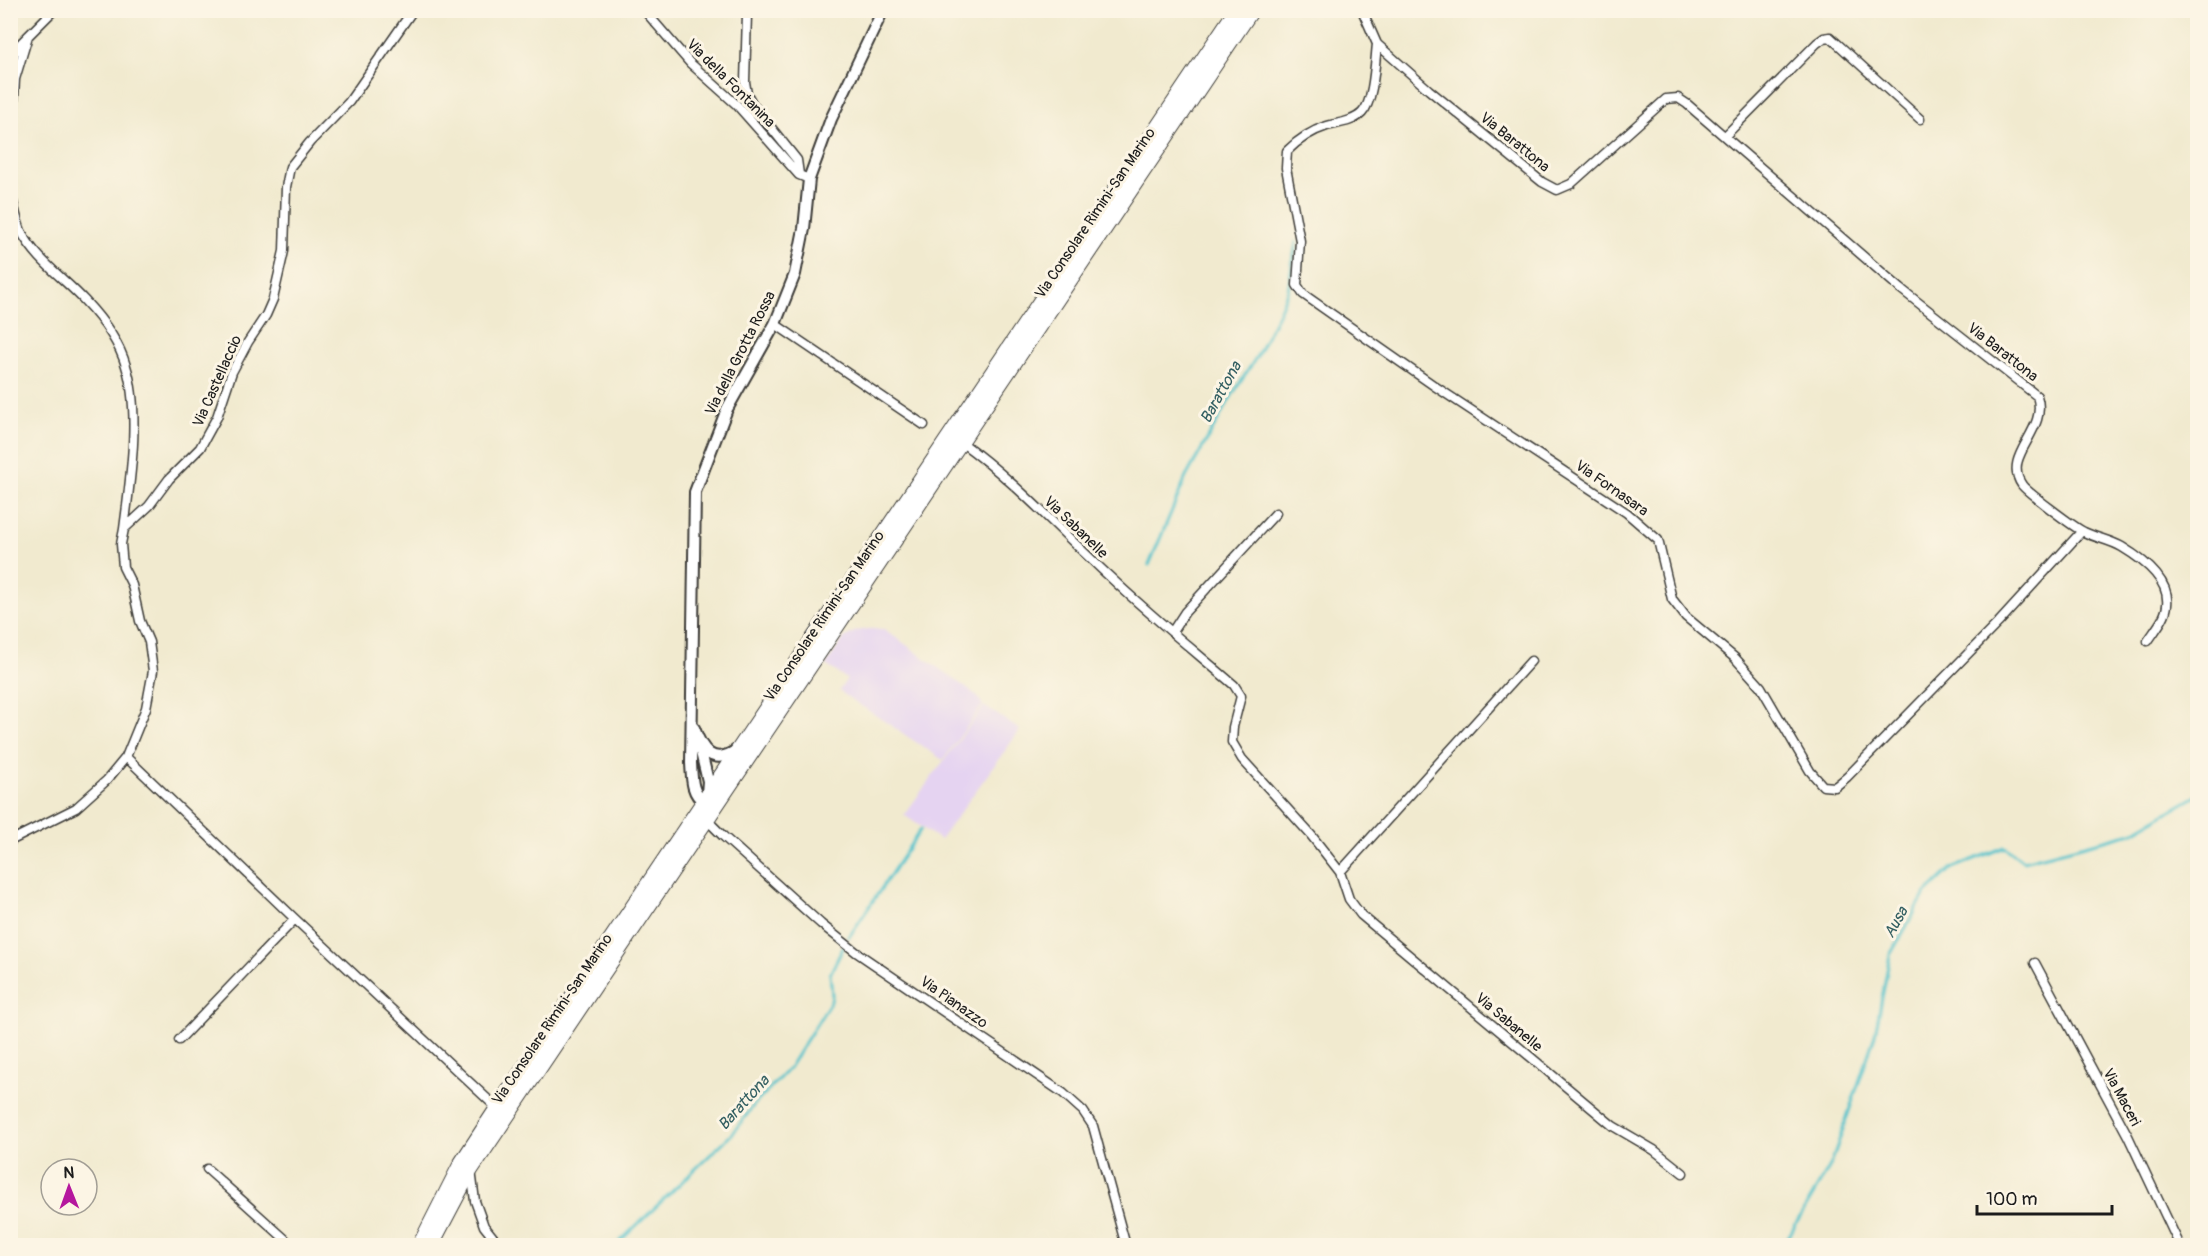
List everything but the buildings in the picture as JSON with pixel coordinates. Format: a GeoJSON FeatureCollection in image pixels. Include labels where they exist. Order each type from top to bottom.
{"type":"FeatureCollection","features":[{"type":"Feature","properties":{"kind":"main road","name":"Via Consolare Rimini-San Marino"},"geometry":{"type":"LineString","coordinates":[[418,1245],[461,1163],[497,1108],[1236,10]]}},
{"type":"Feature","properties":{"kind":"main road","name":"Via Consolare Rimini-San Marino"},"geometry":{"type":"LineString","coordinates":[[431,1245],[471,1170],[1252,10]]}},
{"type":"Feature","properties":{"kind":"street"},"geometry":{"type":"LineString","coordinates":[[10,59],[19,45],[54,10]]}},
{"type":"Feature","properties":{"kind":"street","name":"Via Castellaccio"},"geometry":{"type":"LineString","coordinates":[[124,529],[149,506],[169,479],[200,448],[218,417],[232,372],[266,315],[273,299],[284,251],[286,187],[290,167],[310,142],[349,102],[413,10]]}},
{"type":"Feature","properties":{"kind":"street","name":"Via della Fontanina"},"geometry":{"type":"LineString","coordinates":[[644,10],[690,63],[737,105],[804,177]]}},
{"type":"Feature","properties":{"kind":"street","name":"Via della Grotta Rossa"},"geometry":{"type":"LineString","coordinates":[[692,722],[708,781],[704,802],[697,797],[693,788],[690,738],[695,492],[727,409],[775,324],[795,274],[804,229],[804,177],[883,10]]}},
{"type":"Feature","properties":{"kind":"street","name":"Via Barattona"},"geometry":{"type":"LineString","coordinates":[[1362,10],[1377,44],[1429,90],[1542,182],[1557,190],[1571,184],[1666,99],[1678,98],[1901,289],[2037,396],[2041,407],[2038,421],[2019,455],[2015,471],[2022,486],[2082,531],[2122,547],[2160,577],[2166,590],[2168,606],[2162,621],[2148,641]]}},
{"type":"Feature","properties":{"kind":"street","name":"Via della Fontanina"},"geometry":{"type":"LineString","coordinates":[[747,14],[745,82],[747,94],[753,105],[797,160],[804,177]]}},
{"type":"Feature","properties":{"kind":"street"},"geometry":{"type":"LineString","coordinates":[[10,170],[15,79],[28,36]]}},
{"type":"Feature","properties":{"kind":"street"},"geometry":{"type":"LineString","coordinates":[[1725,136],[1817,43],[1830,37],[1920,119]]}},
{"type":"Feature","properties":{"kind":"street","name":"Via Fornasara"},"geometry":{"type":"LineString","coordinates":[[1377,44],[1371,94],[1363,112],[1344,123],[1325,127],[1298,140],[1287,151],[1286,168],[1300,241],[1297,285],[1303,294],[1436,387],[1627,513],[1658,540],[1672,599],[1686,617],[1735,658],[1761,687],[1810,771],[1823,786],[1835,787],[1847,777],[1998,623],[2082,531]]}},
{"type":"Feature","properties":{"kind":"street"},"geometry":{"type":"LineString","coordinates":[[10,191],[20,229],[32,248],[86,301],[110,331],[126,365],[132,391],[133,456],[121,544],[123,567],[132,585],[140,621],[149,642],[153,671],[146,708],[126,757],[107,780],[76,808],[10,841]]}},
{"type":"Feature","properties":{"kind":"street"},"geometry":{"type":"LineString","coordinates":[[775,324],[924,425]]}},
{"type":"Feature","properties":{"kind":"street","name":"Via Sabanelle"},"geometry":{"type":"LineString","coordinates":[[961,442],[980,455],[1110,578],[1234,685],[1241,696],[1233,727],[1232,742],[1242,759],[1311,835],[1340,872],[1349,899],[1361,915],[1500,1034],[1613,1126],[1654,1150],[1683,1173]]}},
{"type":"Feature","properties":{"kind":"street"},"geometry":{"type":"LineString","coordinates":[[1172,632],[1185,612],[1276,513]]}},
{"type":"Feature","properties":{"kind":"street"},"geometry":{"type":"LineString","coordinates":[[1340,872],[1531,661]]}},
{"type":"Feature","properties":{"kind":"street"},"geometry":{"type":"LineString","coordinates":[[700,746],[714,756],[724,757],[742,746]]}},
{"type":"Feature","properties":{"kind":"street","name":"Via Consolare Rimini-San Marino"},"geometry":{"type":"LineString","coordinates":[[126,757],[497,1108]]}},
{"type":"Feature","properties":{"kind":"street"},"geometry":{"type":"LineString","coordinates":[[704,802],[708,818]]}},
{"type":"Feature","properties":{"kind":"street","name":"Via Pianazzo"},"geometry":{"type":"LineString","coordinates":[[708,818],[723,836],[848,946],[1063,1094],[1083,1111],[1093,1126],[1126,1245]]}},
{"type":"Feature","properties":{"kind":"street"},"geometry":{"type":"LineString","coordinates":[[179,1040],[295,919]]}},
{"type":"Feature","properties":{"kind":"street","name":"Via Maceri"},"geometry":{"type":"LineString","coordinates":[[2035,963],[2128,1136],[2180,1245]]}},
{"type":"Feature","properties":{"kind":"street"},"geometry":{"type":"LineString","coordinates":[[207,1169],[289,1245]]}},
{"type":"Feature","properties":{"kind":"street"},"geometry":{"type":"LineString","coordinates":[[471,1170],[475,1201],[484,1226],[500,1245]]}},
{"type":"Feature","properties":{"kind":"shaded area"},"geometry":{"type":"Polygon","coordinates":[[[884,629],[976,695],[983,705],[943,760],[839,691],[847,679],[826,665],[844,638],[856,631],[884,629]]]}},
{"type":"Feature","properties":{"kind":"shaded area"},"geometry":{"type":"Polygon","coordinates":[[[984,706],[1020,730],[940,840],[904,815],[984,706]]]}},
{"type":"Feature","properties":{"kind":"waterway","name":"Barattona"},"geometry":{"type":"LineString","coordinates":[[1149,565],[1186,477],[1257,356],[1279,312],[1288,290],[1296,242]]}},
{"type":"Feature","properties":{"kind":"waterway","name":"Ausa"},"geometry":{"type":"LineString","coordinates":[[1783,1246],[1831,1164],[1875,1035],[1890,955],[1925,894],[1952,868],[2005,847],[2023,861],[2132,833],[2198,795]]}},
{"type":"Feature","properties":{"kind":"waterway","name":"Barattona"},"geometry":{"type":"LineString","coordinates":[[849,937],[921,829]]}},
{"type":"Feature","properties":{"kind":"waterway","name":"Barattona"},"geometry":{"type":"LineString","coordinates":[[615,1246],[733,1133],[754,1105],[789,1068],[831,1001],[830,974],[844,946]]}}]}
